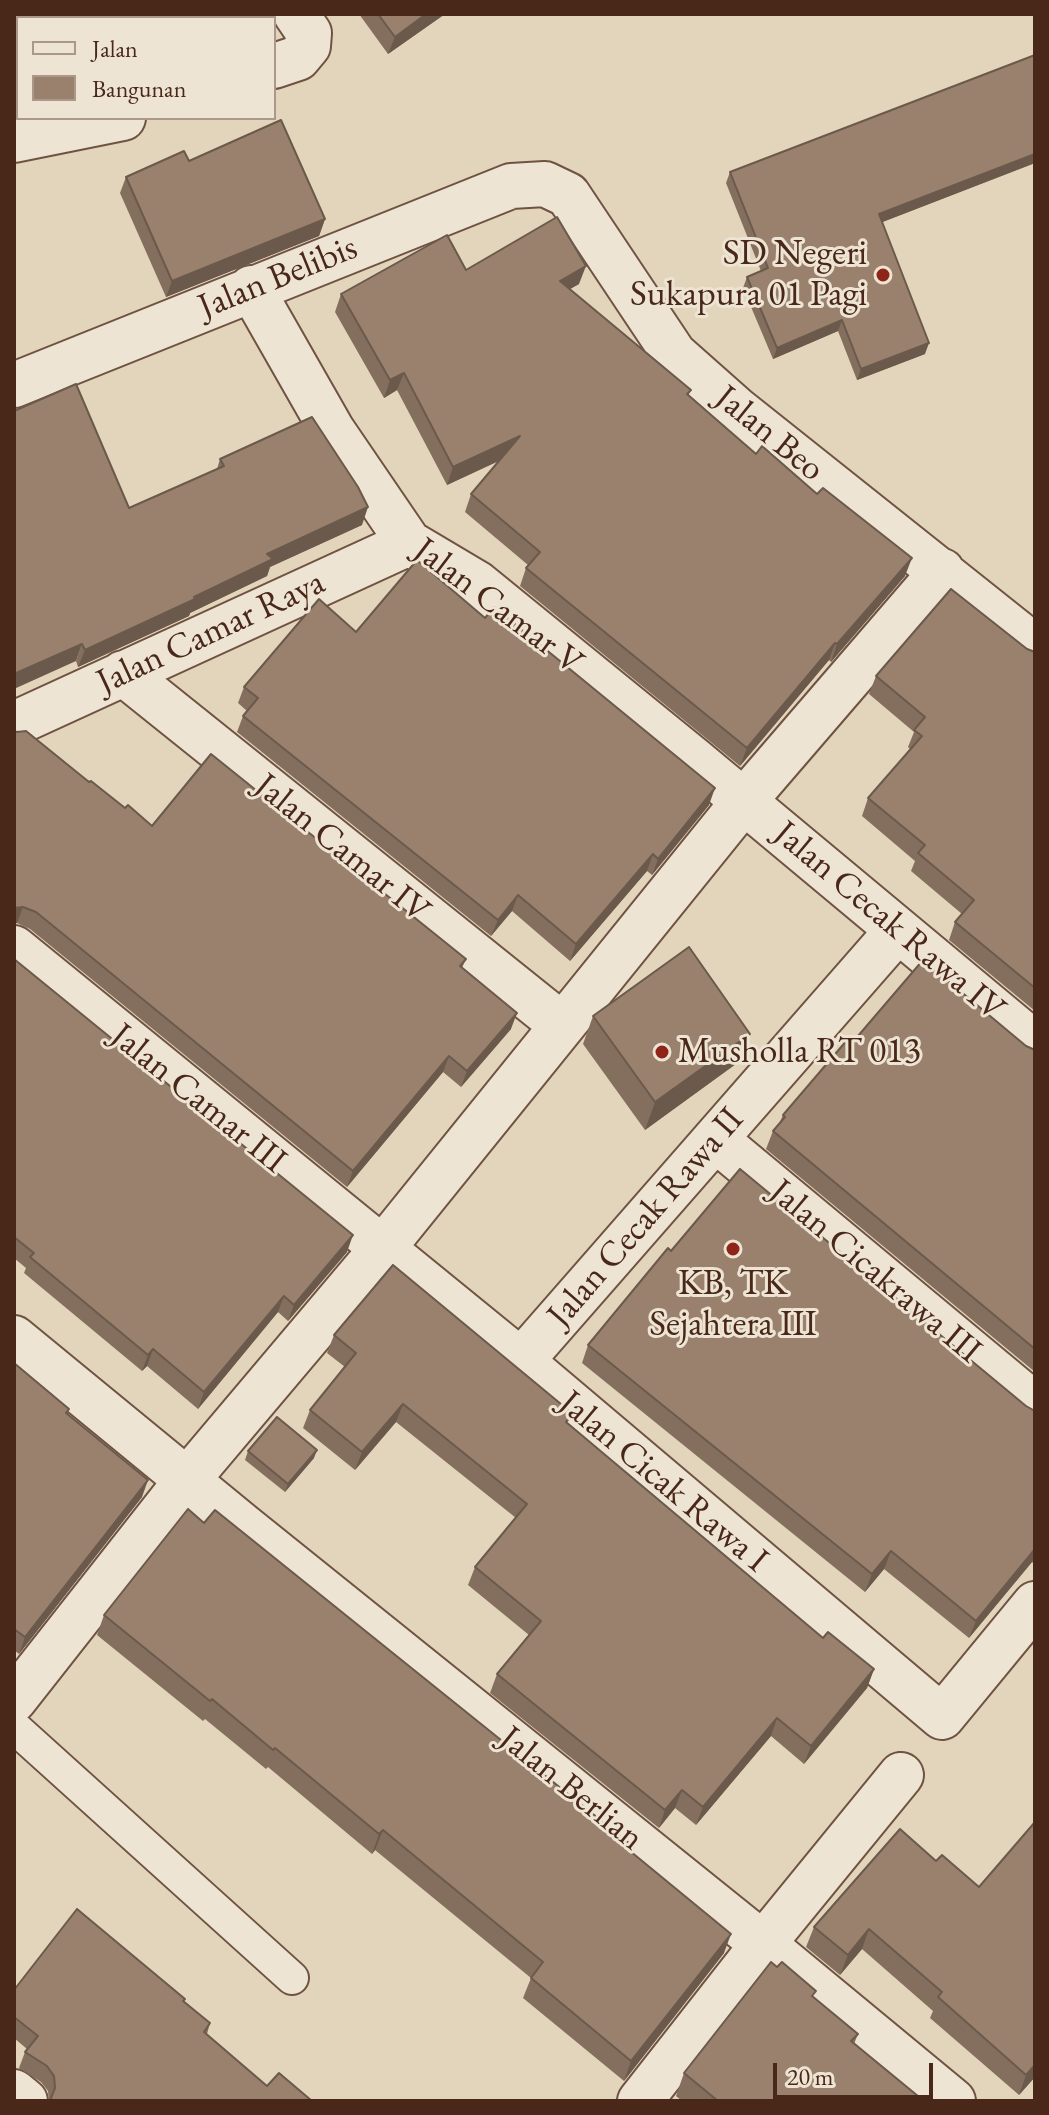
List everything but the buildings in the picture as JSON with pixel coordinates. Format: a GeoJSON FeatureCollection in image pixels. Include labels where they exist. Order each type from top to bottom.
{"type":"FeatureCollection","features":[{"type":"Feature","properties":{"kind":"street"},"geometry":{"type":"LineString","coordinates":[[276,65],[298,58],[308,46],[309,33],[296,14]]}},
{"type":"Feature","properties":{"kind":"street"},"geometry":{"type":"LineString","coordinates":[[14,140],[113,120]]}},
{"type":"Feature","properties":{"kind":"street","name":"Jalan Belibis"},"geometry":{"type":"LineString","coordinates":[[14,385],[511,186],[545,184]]}},
{"type":"Feature","properties":{"kind":"street","name":"Jalan Beo"},"geometry":{"type":"LineString","coordinates":[[545,184],[568,195],[674,354],[736,409],[1035,647]]}},
{"type":"Feature","properties":{"kind":"street","name":"Jalan Camar V"},"geometry":{"type":"LineString","coordinates":[[251,288],[332,430],[409,543],[478,584],[744,801]]}},
{"type":"Feature","properties":{"kind":"street","name":"Jalan Camar Raya"},"geometry":{"type":"LineString","coordinates":[[14,724],[409,543]]}},
{"type":"Feature","properties":{"kind":"street"},"geometry":{"type":"LineString","coordinates":[[14,1700],[187,1480],[382,1249],[744,801],[942,571]]}},
{"type":"Feature","properties":{"kind":"street","name":"Jalan Camar IV"},"geometry":{"type":"LineString","coordinates":[[123,673],[562,1025]]}},
{"type":"Feature","properties":{"kind":"street","name":"Jalan Cecak Rawa IV"},"geometry":{"type":"LineString","coordinates":[[744,801],[1035,1044]]}},
{"type":"Feature","properties":{"kind":"street","name":"Jalan Cecak Rawa II"},"geometry":{"type":"LineString","coordinates":[[521,1361],[898,930]]}},
{"type":"Feature","properties":{"kind":"street","name":"Jalan Camar III"},"geometry":{"type":"LineString","coordinates":[[14,948],[382,1249]]}},
{"type":"Feature","properties":{"kind":"street","name":"Jalan Cicakrawa III"},"geometry":{"type":"LineString","coordinates":[[715,1139],[1035,1405]]}},
{"type":"Feature","properties":{"kind":"street","name":"Jalan Cicak Rawa I"},"geometry":{"type":"LineString","coordinates":[[382,1249],[521,1361],[942,1717],[1035,1604]]}},
{"type":"Feature","properties":{"kind":"street","name":"Jalan Berlian"},"geometry":{"type":"LineString","coordinates":[[14,1338],[953,2101]]}},
{"type":"Feature","properties":{"kind":"street"},"geometry":{"type":"LineString","coordinates":[[640,2101],[901,1775]]}},
{"type":"Feature","properties":{"kind":"street"},"geometry":{"type":"LineString","coordinates":[[14,2092],[25,2101]]}},
{"type":"Feature","properties":{"kind":"lane"},"geometry":{"type":"LineString","coordinates":[[14,1727],[292,1978]]}},
{"type":"Feature","properties":{"kind":"place","name":"SD Negeri Sukapura 01 Pagi"},"geometry":{"type":"Point","coordinates":[883,275]}},
{"type":"Feature","properties":{"kind":"place","name":"Musholla RT 013"},"geometry":{"type":"Point","coordinates":[662,1052]}},
{"type":"Feature","properties":{"kind":"place","name":"KB, TK Sejahtera III"},"geometry":{"type":"Point","coordinates":[733,1249]}}]}
